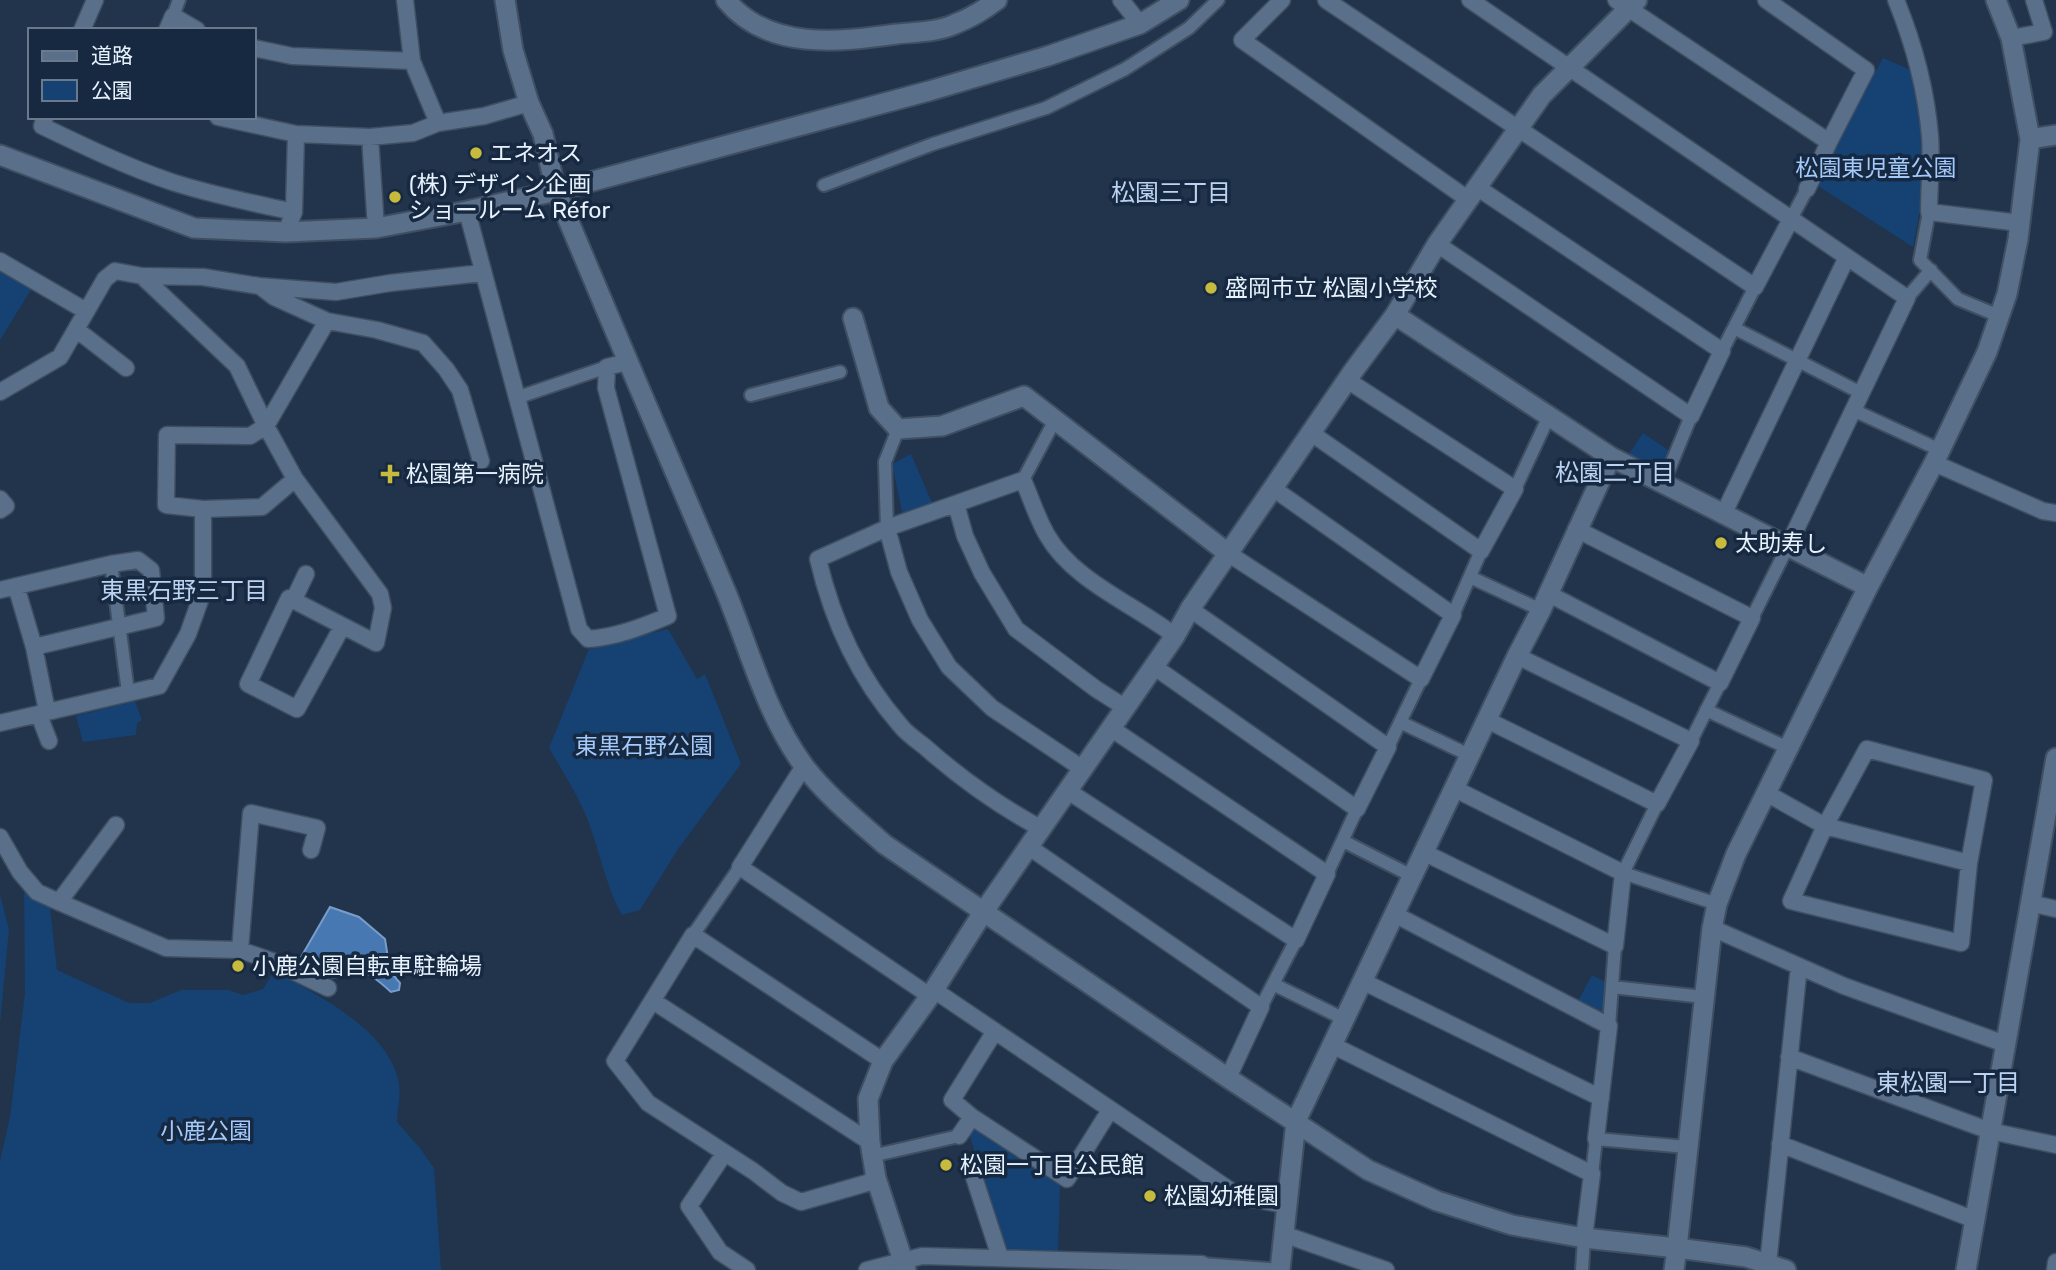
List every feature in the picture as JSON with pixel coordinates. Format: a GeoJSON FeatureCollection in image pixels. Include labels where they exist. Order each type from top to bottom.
{"type":"FeatureCollection","features":[{"type":"Feature","properties":{"kind":"street"},"geometry":{"type":"LineString","coordinates":[[83,28],[95,0]]}},
{"type":"Feature","properties":{"kind":"street"},"geometry":{"type":"LineString","coordinates":[[179,0],[170,23],[189,28]]}},
{"type":"Feature","properties":{"kind":"street"},"geometry":{"type":"LineString","coordinates":[[405,0],[412,61],[438,124]]}},
{"type":"Feature","properties":{"kind":"street"},"geometry":{"type":"LineString","coordinates":[[505,0],[513,50],[529,103],[543,134],[556,191],[727,594],[752,667],[776,718],[804,766],[842,807],[884,844],[1368,1170],[1437,1201],[1513,1225],[1584,1238],[1746,1257],[1777,1267],[1780,1144],[1799,966]]}},
{"type":"Feature","properties":{"kind":"street"},"geometry":{"type":"LineString","coordinates":[[726,0],[745,19],[773,33],[831,42],[952,26],[979,14],[997,0]]}},
{"type":"Feature","properties":{"kind":"street"},"geometry":{"type":"LineString","coordinates":[[1121,0],[1140,23]]}},
{"type":"Feature","properties":{"kind":"street"},"geometry":{"type":"LineString","coordinates":[[0,155],[194,228],[286,232],[376,228],[556,191],[929,91],[1048,56],[1140,23],[1179,0]]}},
{"type":"Feature","properties":{"kind":"street"},"geometry":{"type":"LineString","coordinates":[[824,185],[933,144],[1046,108],[1125,69],[1189,28],[1219,0]]}},
{"type":"Feature","properties":{"kind":"street"},"geometry":{"type":"LineString","coordinates":[[1282,0],[1242,40],[1474,194],[1722,351]]}},
{"type":"Feature","properties":{"kind":"street"},"geometry":{"type":"LineString","coordinates":[[1326,0],[1755,287]]}},
{"type":"Feature","properties":{"kind":"street"},"geometry":{"type":"LineString","coordinates":[[1470,0],[1907,298]]}},
{"type":"Feature","properties":{"kind":"street"},"geometry":{"type":"LineString","coordinates":[[1662,484],[1722,351],[1866,70],[1766,0]]}},
{"type":"Feature","properties":{"kind":"street"},"geometry":{"type":"LineString","coordinates":[[1896,0],[1915,51],[1930,138],[1929,212],[1920,260],[1958,299],[1999,316]]}},
{"type":"Feature","properties":{"kind":"street"},"geometry":{"type":"LineString","coordinates":[[1674,1270],[1712,928],[1717,904],[1736,854],[1987,352],[2007,294],[2020,223],[2029,139],[2011,38],[1996,0]]}},
{"type":"Feature","properties":{"kind":"street"},"geometry":{"type":"LineString","coordinates":[[2011,38],[2044,32],[2034,0]]}},
{"type":"Feature","properties":{"kind":"street"},"geometry":{"type":"LineString","coordinates":[[904,1265],[876,1178],[871,1149],[868,1099],[883,1061],[1112,729],[1175,636],[1190,609],[1395,314],[1437,244],[1542,95],[1570,68],[1627,3],[1829,142]]}},
{"type":"Feature","properties":{"kind":"street"},"geometry":{"type":"LineString","coordinates":[[256,48],[292,56],[412,61]]}},
{"type":"Feature","properties":{"kind":"street"},"geometry":{"type":"LineString","coordinates":[[227,119],[296,134],[370,137],[414,133],[438,124],[484,116],[529,103]]}},
{"type":"Feature","properties":{"kind":"street"},"geometry":{"type":"LineString","coordinates":[[44,119],[42,126],[108,157],[171,181],[219,196],[294,212]]}},
{"type":"Feature","properties":{"kind":"street"},"geometry":{"type":"LineString","coordinates":[[286,232],[294,212],[296,134]]}},
{"type":"Feature","properties":{"kind":"street"},"geometry":{"type":"LineString","coordinates":[[2029,139],[2056,135]]}},
{"type":"Feature","properties":{"kind":"street"},"geometry":{"type":"LineString","coordinates":[[370,137],[376,228]]}},
{"type":"Feature","properties":{"kind":"street"},"geometry":{"type":"LineString","coordinates":[[467,211],[579,629],[588,639],[604,638],[668,616],[606,388],[607,368]]}},
{"type":"Feature","properties":{"kind":"street"},"geometry":{"type":"LineString","coordinates":[[1929,212],[2020,223]]}},
{"type":"Feature","properties":{"kind":"street"},"geometry":{"type":"LineString","coordinates":[[1437,244],[1691,416]]}},
{"type":"Feature","properties":{"kind":"street"},"geometry":{"type":"LineString","coordinates":[[1723,514],[1847,257]]}},
{"type":"Feature","properties":{"kind":"street"},"geometry":{"type":"LineString","coordinates":[[0,261],[86,312]]}},
{"type":"Feature","properties":{"kind":"street"},"geometry":{"type":"LineString","coordinates":[[1581,1270],[1609,1026],[1623,873],[1787,548],[1907,298],[1931,270]]}},
{"type":"Feature","properties":{"kind":"street"},"geometry":{"type":"LineString","coordinates":[[0,392],[60,357],[105,279],[115,271],[142,276],[204,276],[259,286],[336,292],[482,272]]}},
{"type":"Feature","properties":{"kind":"street"},"geometry":{"type":"LineString","coordinates":[[142,276],[237,366],[295,479],[380,594],[383,608],[376,643],[289,598],[248,684],[297,709],[342,626]]}},
{"type":"Feature","properties":{"kind":"street"},"geometry":{"type":"LineString","coordinates":[[259,286],[274,297],[327,321],[377,330],[423,343],[460,390],[481,461]]}},
{"type":"Feature","properties":{"kind":"street"},"geometry":{"type":"LineString","coordinates":[[1395,314],[1611,457],[1868,587]]}},
{"type":"Feature","properties":{"kind":"street"},"geometry":{"type":"LineString","coordinates":[[853,318],[879,408],[898,429]]}},
{"type":"Feature","properties":{"kind":"street"},"geometry":{"type":"LineString","coordinates":[[295,479],[262,507],[203,509],[166,505],[167,435],[250,436],[266,426],[327,321]]}},
{"type":"Feature","properties":{"kind":"street"},"geometry":{"type":"LineString","coordinates":[[1734,328],[1861,393]]}},
{"type":"Feature","properties":{"kind":"street"},"geometry":{"type":"LineString","coordinates":[[77,330],[126,368]]}},
{"type":"Feature","properties":{"kind":"street"},"geometry":{"type":"LineString","coordinates":[[516,398],[627,362]]}},
{"type":"Feature","properties":{"kind":"street"},"geometry":{"type":"LineString","coordinates":[[751,395],[840,372]]}},
{"type":"Feature","properties":{"kind":"street"},"geometry":{"type":"LineString","coordinates":[[1347,380],[1515,489]]}},
{"type":"Feature","properties":{"kind":"street"},"geometry":{"type":"LineString","coordinates":[[898,429],[942,426],[1024,396],[1229,554],[1421,680]]}},
{"type":"Feature","properties":{"kind":"street"},"geometry":{"type":"LineString","coordinates":[[1853,410],[2043,511],[2056,513]]}},
{"type":"Feature","properties":{"kind":"street"},"geometry":{"type":"LineString","coordinates":[[1228,1078],[1453,615],[1481,551],[1515,489],[1549,416]]}},
{"type":"Feature","properties":{"kind":"street"},"geometry":{"type":"LineString","coordinates":[[1042,829],[1010,812],[941,761],[900,726],[859,668],[826,595],[818,559],[887,528],[1023,480],[1055,420]]}},
{"type":"Feature","properties":{"kind":"street"},"geometry":{"type":"LineString","coordinates":[[898,429],[885,463],[887,528],[899,572],[920,620],[949,667],[992,708],[1083,769]]}},
{"type":"Feature","properties":{"kind":"street"},"geometry":{"type":"LineString","coordinates":[[1311,433],[1481,551]]}},
{"type":"Feature","properties":{"kind":"street"},"geometry":{"type":"LineString","coordinates":[[867,1270],[904,1265],[922,1256],[1280,1270],[1296,1121],[1611,457]]}},
{"type":"Feature","properties":{"kind":"street"},"geometry":{"type":"LineString","coordinates":[[1023,480],[1047,536],[1065,560],[1096,584],[1175,636]]}},
{"type":"Feature","properties":{"kind":"street"},"geometry":{"type":"LineString","coordinates":[[1274,489],[1453,615]]}},
{"type":"Feature","properties":{"kind":"street"},"geometry":{"type":"LineString","coordinates":[[0,499],[6,506],[0,510]]}},
{"type":"Feature","properties":{"kind":"street"},"geometry":{"type":"LineString","coordinates":[[956,504],[965,536],[982,573],[1016,629],[1126,708]]}},
{"type":"Feature","properties":{"kind":"street"},"geometry":{"type":"LineString","coordinates":[[0,723],[159,685],[188,634],[203,592],[203,509]]}},
{"type":"Feature","properties":{"kind":"street"},"geometry":{"type":"LineString","coordinates":[[1576,529],[1752,618]]}},
{"type":"Feature","properties":{"kind":"street"},"geometry":{"type":"LineString","coordinates":[[34,647],[156,618],[151,570],[138,560],[8,588],[34,647],[48,741]]}},
{"type":"Feature","properties":{"kind":"street"},"geometry":{"type":"LineString","coordinates":[[111,564],[128,692]]}},
{"type":"Feature","properties":{"kind":"street"},"geometry":{"type":"LineString","coordinates":[[294,599],[306,574]]}},
{"type":"Feature","properties":{"kind":"street"},"geometry":{"type":"LineString","coordinates":[[1470,578],[1544,602],[1720,683]]}},
{"type":"Feature","properties":{"kind":"street"},"geometry":{"type":"LineString","coordinates":[[1190,609],[1388,747]]}},
{"type":"Feature","properties":{"kind":"street"},"geometry":{"type":"LineString","coordinates":[[1517,656],[1690,741]]}},
{"type":"Feature","properties":{"kind":"street"},"geometry":{"type":"LineString","coordinates":[[1153,666],[1357,809]]}},
{"type":"Feature","properties":{"kind":"street"},"geometry":{"type":"LineString","coordinates":[[1706,710],[1788,748]]}},
{"type":"Feature","properties":{"kind":"street"},"geometry":{"type":"LineString","coordinates":[[1487,720],[1657,804]]}},
{"type":"Feature","properties":{"kind":"street"},"geometry":{"type":"LineString","coordinates":[[1400,722],[1469,755]]}},
{"type":"Feature","properties":{"kind":"street"},"geometry":{"type":"LineString","coordinates":[[1112,729],[1327,874]]}},
{"type":"Feature","properties":{"kind":"street"},"geometry":{"type":"LineString","coordinates":[[1867,749],[1984,780],[1969,863],[1961,943],[1791,901],[1825,826],[1867,749]]}},
{"type":"Feature","properties":{"kind":"street"},"geometry":{"type":"LineString","coordinates":[[1966,1270],[2030,903],[2049,833],[2056,758]]}},
{"type":"Feature","properties":{"kind":"street"},"geometry":{"type":"LineString","coordinates":[[804,766],[615,1060],[648,1103],[782,1193],[801,1202],[876,1178]]}},
{"type":"Feature","properties":{"kind":"street"},"geometry":{"type":"LineString","coordinates":[[1454,788],[1623,873],[1717,904]]}},
{"type":"Feature","properties":{"kind":"street"},"geometry":{"type":"LineString","coordinates":[[1068,791],[1296,940]]}},
{"type":"Feature","properties":{"kind":"street"},"geometry":{"type":"LineString","coordinates":[[1766,793],[1825,826],[1969,863]]}},
{"type":"Feature","properties":{"kind":"street"},"geometry":{"type":"LineString","coordinates":[[240,950],[251,813],[317,828],[311,850]]}},
{"type":"Feature","properties":{"kind":"street"},"geometry":{"type":"LineString","coordinates":[[59,902],[116,825]]}},
{"type":"Feature","properties":{"kind":"street"},"geometry":{"type":"LineString","coordinates":[[0,837],[20,872],[37,891],[59,902],[166,948],[240,950],[272,961],[328,988]]}},
{"type":"Feature","properties":{"kind":"street"},"geometry":{"type":"LineString","coordinates":[[1343,841],[1412,876]]}},
{"type":"Feature","properties":{"kind":"street"},"geometry":{"type":"LineString","coordinates":[[1029,847],[1261,1007]]}},
{"type":"Feature","properties":{"kind":"street"},"geometry":{"type":"LineString","coordinates":[[1423,852],[1615,946]]}},
{"type":"Feature","properties":{"kind":"street"},"geometry":{"type":"LineString","coordinates":[[740,867],[932,993],[995,1031],[1240,1197],[1287,1205]]}},
{"type":"Feature","properties":{"kind":"street"},"geometry":{"type":"LineString","coordinates":[[2030,903],[2056,909]]}},
{"type":"Feature","properties":{"kind":"street"},"geometry":{"type":"LineString","coordinates":[[1394,914],[1609,1026]]}},
{"type":"Feature","properties":{"kind":"street"},"geometry":{"type":"LineString","coordinates":[[1712,928],[1844,986],[2005,1044]]}},
{"type":"Feature","properties":{"kind":"street"},"geometry":{"type":"LineString","coordinates":[[693,935],[883,1061]]}},
{"type":"Feature","properties":{"kind":"street"},"geometry":{"type":"LineString","coordinates":[[1362,981],[1601,1098]]}},
{"type":"Feature","properties":{"kind":"street"},"geometry":{"type":"LineString","coordinates":[[1273,984],[1344,1019]]}},
{"type":"Feature","properties":{"kind":"street"},"geometry":{"type":"LineString","coordinates":[[1612,987],[1704,997]]}},
{"type":"Feature","properties":{"kind":"street"},"geometry":{"type":"LineString","coordinates":[[653,1001],[871,1149],[959,1136],[972,1117]]}},
{"type":"Feature","properties":{"kind":"street"},"geometry":{"type":"LineString","coordinates":[[995,1031],[952,1100],[972,1117],[1067,1180],[1110,1110]]}},
{"type":"Feature","properties":{"kind":"street"},"geometry":{"type":"LineString","coordinates":[[1332,1045],[1592,1174]]}},
{"type":"Feature","properties":{"kind":"street"},"geometry":{"type":"LineString","coordinates":[[1789,1057],[1990,1131],[2056,1145]]}},
{"type":"Feature","properties":{"kind":"street"},"geometry":{"type":"LineString","coordinates":[[1596,1139],[1687,1147]]}},
{"type":"Feature","properties":{"kind":"street"},"geometry":{"type":"LineString","coordinates":[[1780,1144],[1975,1220]]}},
{"type":"Feature","properties":{"kind":"street"},"geometry":{"type":"LineString","coordinates":[[724,1154],[689,1206],[720,1252],[747,1270]]}},
{"type":"Feature","properties":{"kind":"street"},"geometry":{"type":"LineString","coordinates":[[971,1168],[1000,1257]]}},
{"type":"Feature","properties":{"kind":"street"},"geometry":{"type":"LineString","coordinates":[[1283,1234],[1386,1270]]}},
{"type":"Feature","properties":{"kind":"street"},"geometry":{"type":"LineString","coordinates":[[2055,1270],[2056,1262]]}},
{"type":"Feature","properties":{"kind":"green space","name":"松園東児童公園"},"geometry":{"type":"Polygon","coordinates":[[[1883,58],[1913,71],[1923,119],[1924,172],[1913,247],[1815,184],[1883,58]]]}},
{"type":"Feature","properties":{"kind":"green space"},"geometry":{"type":"Polygon","coordinates":[[[0,268],[32,288],[0,340],[0,268]]]}},
{"type":"Feature","properties":{"kind":"green space"},"geometry":{"type":"Polygon","coordinates":[[[1643,433],[1671,452],[1661,471],[1629,454],[1643,433]]]}},
{"type":"Feature","properties":{"kind":"green space"},"geometry":{"type":"Polygon","coordinates":[[[911,454],[933,505],[903,516],[892,464],[911,454]]]}},
{"type":"Feature","properties":{"kind":"green space","name":"東黒石野公園"},"geometry":{"type":"Polygon","coordinates":[[[668,629],[697,679],[705,674],[741,764],[678,849],[640,910],[622,915],[584,811],[549,748],[589,649],[668,629]]]}},
{"type":"Feature","properties":{"kind":"green space"},"geometry":{"type":"Polygon","coordinates":[[[135,701],[142,720],[137,723],[136,735],[83,742],[76,716],[135,701]]]}},
{"type":"Feature","properties":{"kind":"green space","name":"小鹿公園"},"geometry":{"type":"Polygon","coordinates":[[[24,886],[50,908],[57,970],[129,1003],[150,1003],[181,990],[228,990],[243,995],[263,989],[274,971],[330,1003],[367,1031],[382,1047],[393,1065],[399,1084],[397,1122],[434,1168],[441,1270],[0,1270],[0,1161],[10,1117],[25,993],[24,886]]]}},
{"type":"Feature","properties":{"kind":"green space"},"geometry":{"type":"Polygon","coordinates":[[[0,895],[9,929],[0,1024],[0,895]]]}},
{"type":"Feature","properties":{"kind":"green space"},"geometry":{"type":"Polygon","coordinates":[[[1592,975],[1607,983],[1605,1013],[1578,1001],[1592,975]]]}},
{"type":"Feature","properties":{"kind":"green space"},"geometry":{"type":"Polygon","coordinates":[[[974,1129],[1060,1186],[1058,1253],[1010,1252],[1003,1247],[970,1136],[974,1129]]]}},
{"type":"Feature","properties":{"kind":"shaded area"},"geometry":{"type":"Polygon","coordinates":[[[330,907],[359,917],[385,939],[390,971],[400,983],[399,990],[391,992],[369,975],[354,970],[338,977],[326,976],[300,959],[330,907]]]}},
{"type":"Feature","properties":{"kind":"place","name":"エネオス"},"geometry":{"type":"Point","coordinates":[476,153]}},
{"type":"Feature","properties":{"kind":"place","name":"(株) デザイン企画 ショールーム Réfor"},"geometry":{"type":"Point","coordinates":[395,197]}},
{"type":"Feature","properties":{"kind":"place","name":"盛岡市立 松園小学校"},"geometry":{"type":"Point","coordinates":[1211,288]}},
{"type":"Feature","properties":{"kind":"place","name":"松園第一病院"},"geometry":{"type":"Point","coordinates":[390,474]}},
{"type":"Feature","properties":{"kind":"place","name":"太助寿し"},"geometry":{"type":"Point","coordinates":[1721,543]}},
{"type":"Feature","properties":{"kind":"place","name":"小鹿公園自転車駐輪場"},"geometry":{"type":"Point","coordinates":[238,966]}},
{"type":"Feature","properties":{"kind":"place","name":"松園一丁目公民館"},"geometry":{"type":"Point","coordinates":[946,1165]}},
{"type":"Feature","properties":{"kind":"place","name":"松園幼稚園"},"geometry":{"type":"Point","coordinates":[1150,1196]}},
{"type":"Feature","properties":{"kind":"district","name":"松園三丁目"},"geometry":{"type":"Point","coordinates":[1171,193]}},
{"type":"Feature","properties":{"kind":"district","name":"松園二丁目"},"geometry":{"type":"Point","coordinates":[1615,473]}},
{"type":"Feature","properties":{"kind":"district","name":"東黒石野三丁目"},"geometry":{"type":"Point","coordinates":[184,591]}},
{"type":"Feature","properties":{"kind":"district","name":"東松園一丁目"},"geometry":{"type":"Point","coordinates":[1948,1083]}}]}
